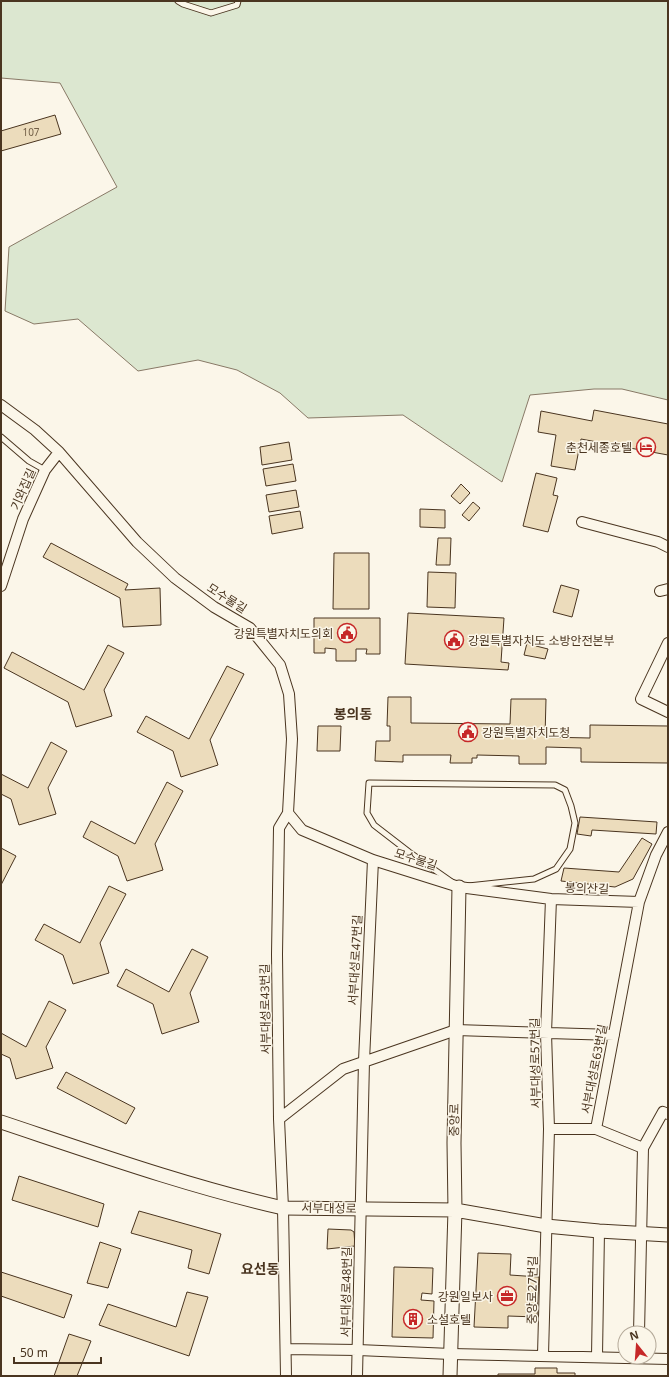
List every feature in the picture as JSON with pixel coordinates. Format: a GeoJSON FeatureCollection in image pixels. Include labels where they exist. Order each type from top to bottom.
{"type":"FeatureCollection","features":[{"type":"Feature","properties":{"kind":"street","name":"모수물길"},"geometry":{"type":"LineString","coordinates":[[1,405],[35,430],[59,452],[137,542],[175,578],[214,607],[250,628],[280,665],[289,694],[292,739],[288,813],[302,830],[373,860],[459,887]]}},
{"type":"Feature","properties":{"kind":"street","name":"기와집길"},"geometry":{"type":"LineString","coordinates":[[3,577],[23,519],[45,470],[59,452]]}},
{"type":"Feature","properties":{"kind":"street"},"geometry":{"type":"LineString","coordinates":[[582,522],[658,542],[668,547]]}},
{"type":"Feature","properties":{"kind":"street"},"geometry":{"type":"LineString","coordinates":[[668,643],[641,699],[668,712]]}},
{"type":"Feature","properties":{"kind":"street","name":"서부대성로43번길"},"geometry":{"type":"LineString","coordinates":[[286,1376],[283,1208],[279,1119],[277,954],[279,828],[288,813]]}},
{"type":"Feature","properties":{"kind":"street"},"geometry":{"type":"LineString","coordinates":[[639,902],[656,855],[668,832]]}},
{"type":"Feature","properties":{"kind":"street","name":"서부대성로47번길"},"geometry":{"type":"LineString","coordinates":[[360,1209],[364,1061],[373,860]]}},
{"type":"Feature","properties":{"kind":"street","name":"봉의산길"},"geometry":{"type":"LineString","coordinates":[[459,887],[551,899],[639,902]]}},
{"type":"Feature","properties":{"kind":"street","name":"중앙로"},"geometry":{"type":"LineString","coordinates":[[450,1376],[455,1210],[454,1143],[459,887]]}},
{"type":"Feature","properties":{"kind":"street","name":"서부대성로57번길"},"geometry":{"type":"LineString","coordinates":[[546,1226],[548,1129],[546,1033],[551,899]]}},
{"type":"Feature","properties":{"kind":"street","name":"서부대성로63번길"},"geometry":{"type":"LineString","coordinates":[[639,902],[596,1129],[643,1148]]}},
{"type":"Feature","properties":{"kind":"street"},"geometry":{"type":"LineString","coordinates":[[279,1119],[343,1069],[456,1030],[614,1035]]}},
{"type":"Feature","properties":{"kind":"street"},"geometry":{"type":"LineString","coordinates":[[639,1325],[643,1148],[663,1112],[668,1114]]}},
{"type":"Feature","properties":{"kind":"street","name":"서부대성로"},"geometry":{"type":"LineString","coordinates":[[1,1122],[124,1163],[283,1208],[455,1210],[546,1226],[668,1235]]}},
{"type":"Feature","properties":{"kind":"street"},"geometry":{"type":"LineString","coordinates":[[548,1129],[596,1129]]}},
{"type":"Feature","properties":{"kind":"street","name":"서부대성로48번길"},"geometry":{"type":"LineString","coordinates":[[357,1376],[360,1209]]}},
{"type":"Feature","properties":{"kind":"street","name":"중앙로27번길"},"geometry":{"type":"LineString","coordinates":[[543,1355],[546,1226]]}},
{"type":"Feature","properties":{"kind":"street"},"geometry":{"type":"LineString","coordinates":[[598,1356],[599,1231]]}},
{"type":"Feature","properties":{"kind":"street"},"geometry":{"type":"LineString","coordinates":[[286,1349],[617,1357]]}},
{"type":"Feature","properties":{"kind":"street"},"geometry":{"type":"LineString","coordinates":[[657,1359],[668,1359]]}},
{"type":"Feature","properties":{"kind":"lane"},"geometry":{"type":"LineString","coordinates":[[178,1],[211,13],[237,5],[238,1]]}},
{"type":"Feature","properties":{"kind":"lane"},"geometry":{"type":"LineString","coordinates":[[1,437],[29,461],[45,470]]}},
{"type":"Feature","properties":{"kind":"lane"},"geometry":{"type":"LineString","coordinates":[[369,783],[555,786],[565,790],[575,823],[570,849],[556,869],[534,879],[459,887],[374,825],[367,813],[369,783]]}},
{"type":"Feature","properties":{"kind":"green space"},"geometry":{"type":"Polygon","coordinates":[[[1,1],[668,1],[668,400],[622,389],[594,389],[530,395],[502,482],[403,415],[308,418],[280,393],[237,370],[198,360],[138,371],[78,319],[34,324],[5,311],[9,247],[117,187],[60,83],[1,78],[1,1]]]}},
{"type":"Feature","properties":{"kind":"building"},"geometry":{"type":"Polygon","coordinates":[[[55,115],[61,134],[1,151],[1,131],[55,115]]]}},
{"type":"Feature","properties":{"kind":"building","name":"춘천세종호텔"},"geometry":{"type":"Polygon","coordinates":[[[594,410],[668,424],[668,455],[581,439],[575,470],[551,466],[556,435],[538,432],[541,411],[592,421],[594,410]]]}},
{"type":"Feature","properties":{"kind":"building"},"geometry":{"type":"Polygon","coordinates":[[[289,442],[292,460],[262,465],[260,447],[289,442]]]}},
{"type":"Feature","properties":{"kind":"building"},"geometry":{"type":"Polygon","coordinates":[[[293,464],[296,481],[266,486],[263,469],[293,464]]]}},
{"type":"Feature","properties":{"kind":"building"},"geometry":{"type":"Polygon","coordinates":[[[536,473],[557,478],[553,495],[558,496],[548,532],[523,526],[536,473]]]}},
{"type":"Feature","properties":{"kind":"building"},"geometry":{"type":"Polygon","coordinates":[[[461,484],[470,493],[460,504],[451,496],[461,484]]]}},
{"type":"Feature","properties":{"kind":"building"},"geometry":{"type":"Polygon","coordinates":[[[296,490],[299,507],[269,512],[266,495],[296,490]]]}},
{"type":"Feature","properties":{"kind":"building"},"geometry":{"type":"Polygon","coordinates":[[[473,502],[480,508],[469,521],[462,515],[473,502]]]}},
{"type":"Feature","properties":{"kind":"building"},"geometry":{"type":"Polygon","coordinates":[[[420,509],[445,510],[445,528],[420,527],[420,509]]]}},
{"type":"Feature","properties":{"kind":"building"},"geometry":{"type":"Polygon","coordinates":[[[300,511],[303,528],[272,534],[269,516],[300,511]]]}},
{"type":"Feature","properties":{"kind":"building"},"geometry":{"type":"Polygon","coordinates":[[[438,538],[451,538],[450,565],[436,565],[438,538]]]}},
{"type":"Feature","properties":{"kind":"building"},"geometry":{"type":"Polygon","coordinates":[[[51,543],[128,584],[125,590],[160,588],[161,625],[123,627],[120,598],[43,557],[51,543]]]}},
{"type":"Feature","properties":{"kind":"building"},"geometry":{"type":"Polygon","coordinates":[[[334,553],[369,553],[369,609],[333,609],[334,553]]]}},
{"type":"Feature","properties":{"kind":"building"},"geometry":{"type":"Polygon","coordinates":[[[428,572],[456,573],[455,608],[427,607],[428,572]]]}},
{"type":"Feature","properties":{"kind":"building"},"geometry":{"type":"Polygon","coordinates":[[[561,585],[579,590],[572,617],[553,612],[561,585]]]}},
{"type":"Feature","properties":{"kind":"building","name":"강원특별자치도 소방안전본부"},"geometry":{"type":"Polygon","coordinates":[[[408,613],[504,618],[501,662],[509,663],[508,670],[405,664],[408,613]]]}},
{"type":"Feature","properties":{"kind":"building","name":"강원특별자치도의회"},"geometry":{"type":"Polygon","coordinates":[[[314,618],[380,618],[380,654],[366,654],[367,649],[356,649],[356,661],[336,661],[336,649],[325,648],[325,653],[314,653],[314,618]]]}},
{"type":"Feature","properties":{"kind":"building"},"geometry":{"type":"Polygon","coordinates":[[[528,639],[537,641],[536,646],[548,649],[545,659],[524,655],[528,639]]]}},
{"type":"Feature","properties":{"kind":"building"},"geometry":{"type":"Polygon","coordinates":[[[108,645],[124,653],[104,690],[112,716],[76,727],[68,702],[4,668],[12,652],[84,690],[108,645]]]}},
{"type":"Feature","properties":{"kind":"building"},"geometry":{"type":"Polygon","coordinates":[[[227,666],[244,674],[210,740],[218,765],[181,777],[173,751],[137,732],[146,716],[189,739],[227,666]]]}},
{"type":"Feature","properties":{"kind":"building","name":"강원특별자치도청"},"geometry":{"type":"Polygon","coordinates":[[[388,697],[411,697],[411,723],[510,724],[511,699],[546,699],[545,737],[590,738],[590,725],[668,726],[668,763],[581,762],[581,748],[546,747],[546,764],[519,764],[519,756],[477,755],[477,758],[472,758],[472,763],[450,763],[451,755],[403,755],[403,762],[375,761],[376,741],[390,741],[390,726],[387,726],[388,697]]]}},
{"type":"Feature","properties":{"kind":"building"},"geometry":{"type":"Polygon","coordinates":[[[318,726],[341,726],[340,751],[317,751],[318,726]]]}},
{"type":"Feature","properties":{"kind":"building"},"geometry":{"type":"Polygon","coordinates":[[[51,742],[67,751],[48,788],[56,814],[19,825],[11,799],[1,794],[1,774],[28,788],[51,742]]]}},
{"type":"Feature","properties":{"kind":"building"},"geometry":{"type":"Polygon","coordinates":[[[167,782],[183,791],[155,844],[163,870],[127,881],[118,856],[83,837],[91,821],[135,844],[167,782]]]}},
{"type":"Feature","properties":{"kind":"building"},"geometry":{"type":"Polygon","coordinates":[[[580,817],[657,822],[656,834],[592,830],[591,836],[577,834],[580,817]]]}},
{"type":"Feature","properties":{"kind":"building"},"geometry":{"type":"Polygon","coordinates":[[[642,838],[652,844],[633,879],[615,887],[561,881],[564,868],[619,872],[642,838]]]}},
{"type":"Feature","properties":{"kind":"building"},"geometry":{"type":"Polygon","coordinates":[[[1,848],[16,856],[1,885],[1,848]]]}},
{"type":"Feature","properties":{"kind":"building"},"geometry":{"type":"Polygon","coordinates":[[[109,886],[126,894],[100,943],[109,973],[73,984],[63,955],[35,940],[44,924],[80,943],[109,886]]]}},
{"type":"Feature","properties":{"kind":"building"},"geometry":{"type":"Polygon","coordinates":[[[192,949],[208,957],[190,993],[199,1022],[162,1034],[153,1004],[117,986],[126,969],[169,992],[192,949]]]}},
{"type":"Feature","properties":{"kind":"building"},"geometry":{"type":"Polygon","coordinates":[[[49,1001],[66,1010],[46,1047],[53,1068],[16,1079],[10,1058],[1,1054],[1,1033],[26,1047],[49,1001]]]}},
{"type":"Feature","properties":{"kind":"building"},"geometry":{"type":"Polygon","coordinates":[[[66,1072],[135,1108],[126,1124],[57,1088],[66,1072]]]}},
{"type":"Feature","properties":{"kind":"building"},"geometry":{"type":"Polygon","coordinates":[[[19,1176],[104,1204],[98,1227],[12,1200],[19,1176]]]}},
{"type":"Feature","properties":{"kind":"building"},"geometry":{"type":"Polygon","coordinates":[[[139,1211],[221,1234],[209,1274],[188,1268],[192,1250],[131,1233],[139,1211]]]}},
{"type":"Feature","properties":{"kind":"building"},"geometry":{"type":"Polygon","coordinates":[[[328,1229],[351,1230],[354,1232],[355,1246],[327,1249],[328,1229]]]}},
{"type":"Feature","properties":{"kind":"building"},"geometry":{"type":"Polygon","coordinates":[[[100,1242],[121,1249],[108,1288],[87,1283],[100,1242]]]}},
{"type":"Feature","properties":{"kind":"building","name":"강원일보사"},"geometry":{"type":"Polygon","coordinates":[[[478,1253],[511,1254],[510,1275],[539,1277],[537,1317],[508,1316],[508,1328],[474,1327],[478,1253]]]}},
{"type":"Feature","properties":{"kind":"building","name":"소설호텔"},"geometry":{"type":"Polygon","coordinates":[[[394,1267],[433,1268],[432,1294],[422,1293],[421,1300],[434,1301],[433,1338],[392,1337],[394,1267]]]}},
{"type":"Feature","properties":{"kind":"building"},"geometry":{"type":"Polygon","coordinates":[[[1,1272],[72,1295],[64,1318],[1,1296],[1,1272]]]}},
{"type":"Feature","properties":{"kind":"building"},"geometry":{"type":"Polygon","coordinates":[[[187,1292],[208,1297],[189,1356],[99,1325],[108,1304],[176,1327],[187,1292]]]}},
{"type":"Feature","properties":{"kind":"building"},"geometry":{"type":"Polygon","coordinates":[[[69,1334],[91,1341],[77,1376],[54,1376],[69,1334]]]}},
{"type":"Feature","properties":{"kind":"building"},"geometry":{"type":"Polygon","coordinates":[[[535,1368],[557,1368],[557,1373],[575,1373],[575,1376],[498,1376],[498,1374],[535,1374],[535,1368]]]}},
{"type":"Feature","properties":{"kind":"place","name":"춘천세종호텔"},"geometry":{"type":"Point","coordinates":[646,447]}},
{"type":"Feature","properties":{"kind":"place","name":"강원특별자치도의회"},"geometry":{"type":"Point","coordinates":[347,633]}},
{"type":"Feature","properties":{"kind":"place","name":"강원특별자치도 소방안전본부"},"geometry":{"type":"Point","coordinates":[454,640]}},
{"type":"Feature","properties":{"kind":"place","name":"강원특별자치도청"},"geometry":{"type":"Point","coordinates":[468,732]}},
{"type":"Feature","properties":{"kind":"place","name":"강원일보사"},"geometry":{"type":"Point","coordinates":[507,1296]}},
{"type":"Feature","properties":{"kind":"place","name":"소설호텔"},"geometry":{"type":"Point","coordinates":[413,1319]}},
{"type":"Feature","properties":{"kind":"district","name":"봉의동"},"geometry":{"type":"Point","coordinates":[353,713]}},
{"type":"Feature","properties":{"kind":"district","name":"요선동"},"geometry":{"type":"Point","coordinates":[260,1268]}}]}
